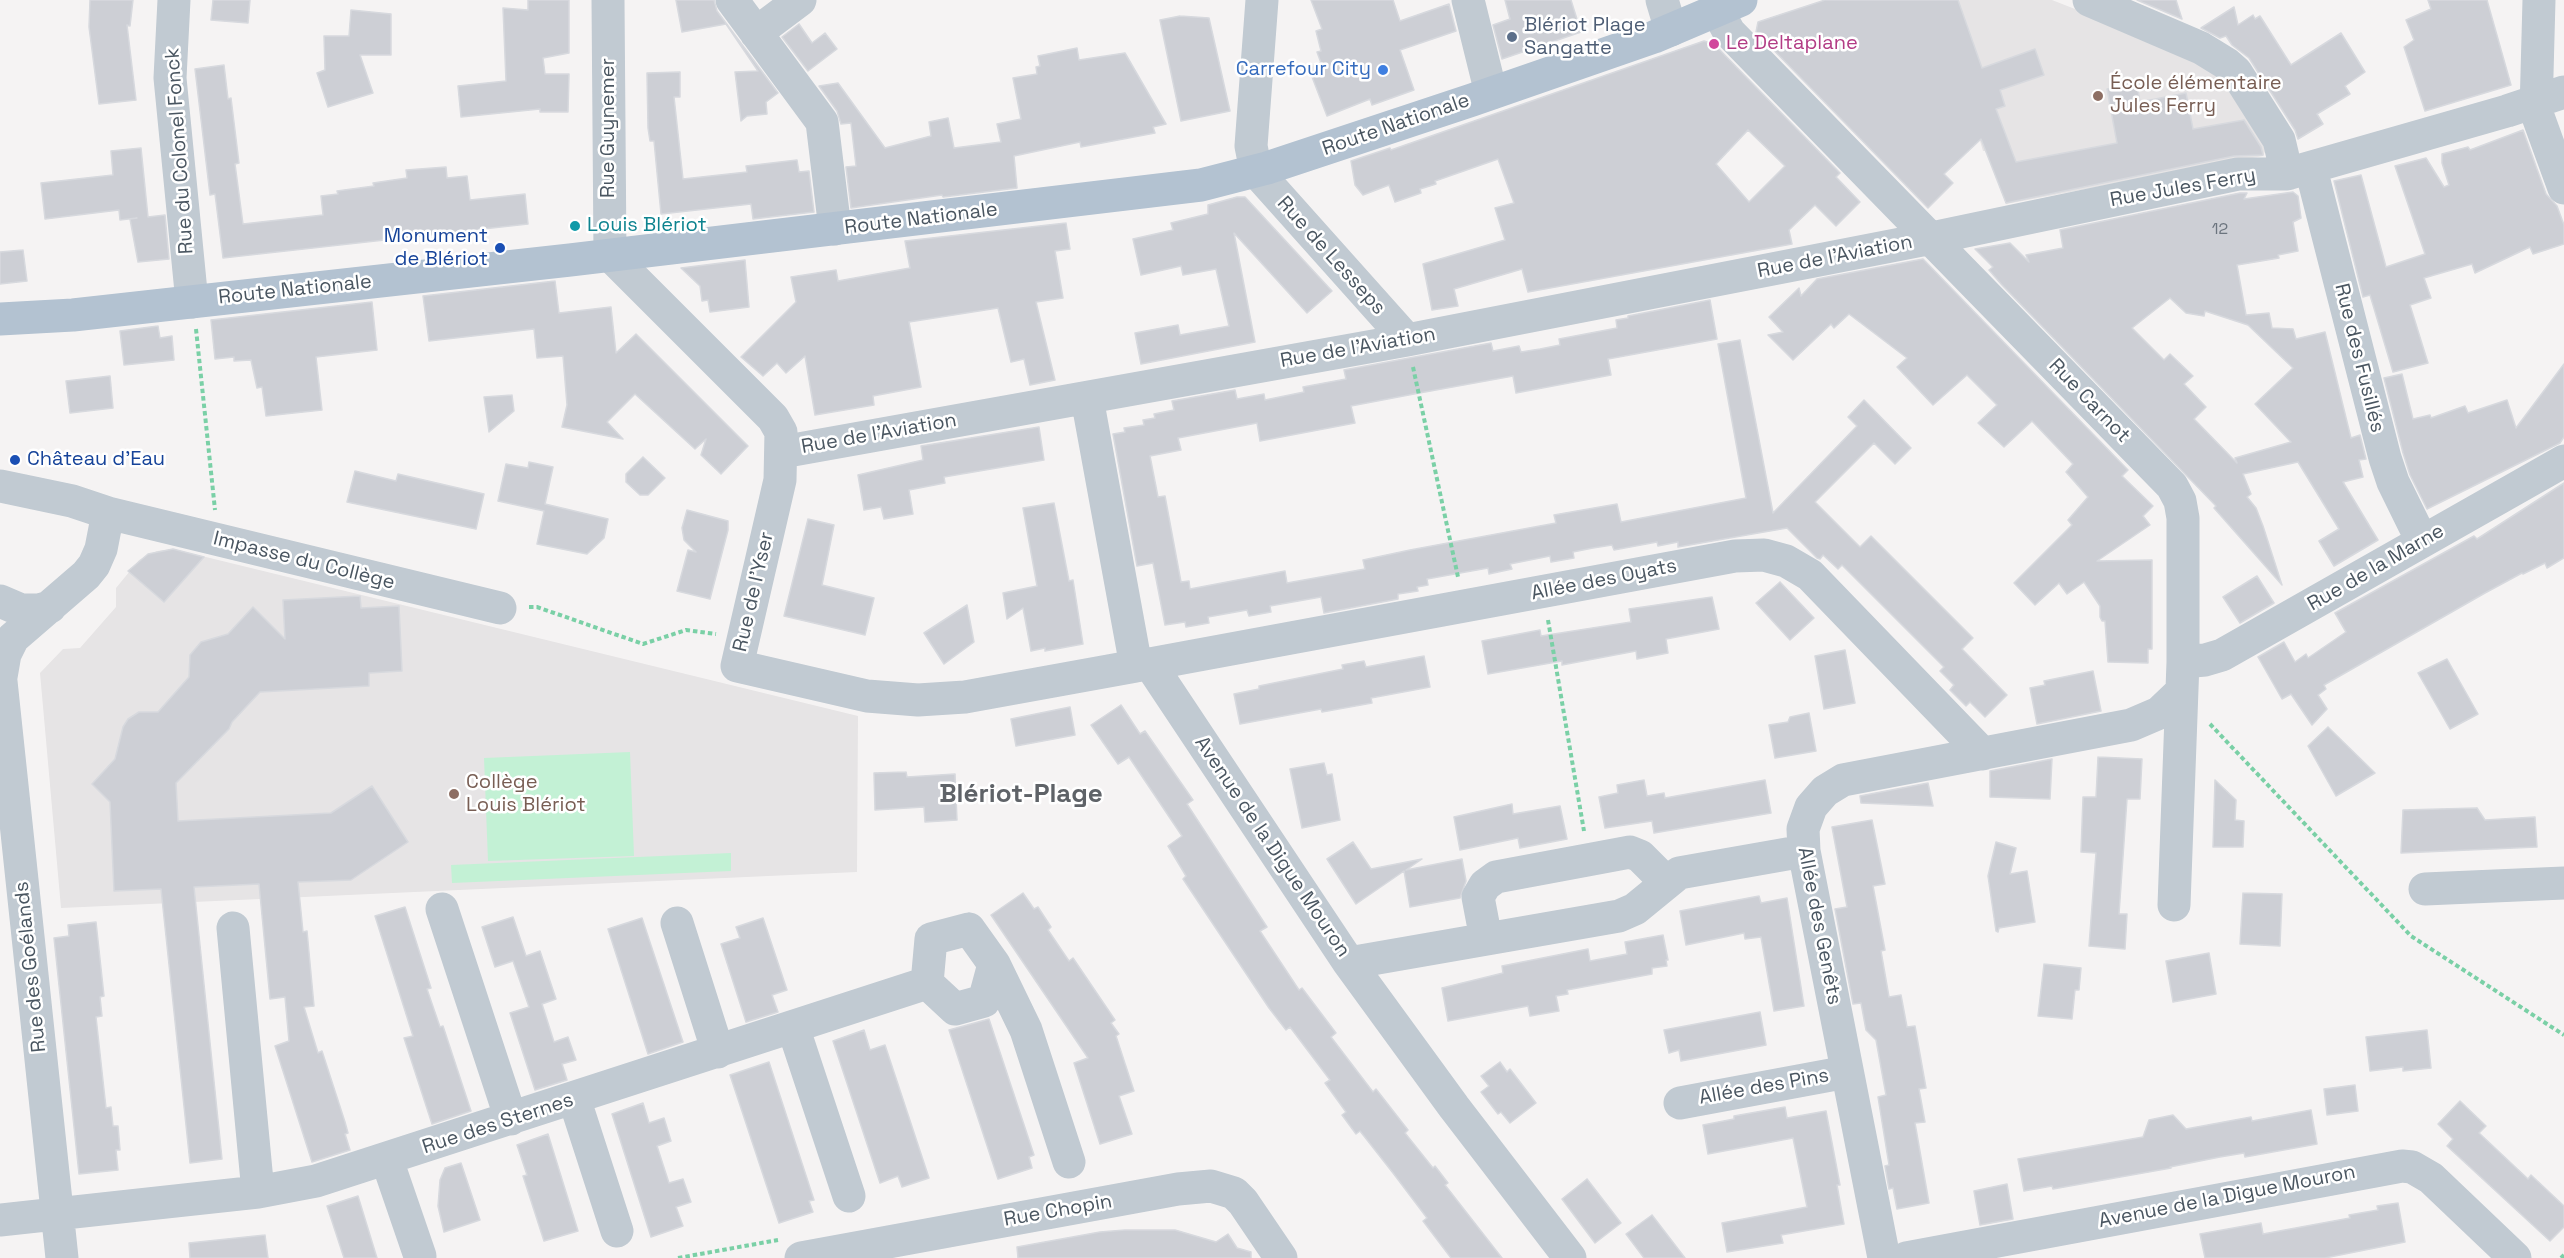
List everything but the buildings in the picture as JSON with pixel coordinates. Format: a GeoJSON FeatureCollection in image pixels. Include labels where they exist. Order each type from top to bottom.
{"type":"FeatureCollection","features":[{"type":"Feature","properties":{"kind":"main road","name":"Route Nationale"},"geometry":{"type":"LineString","coordinates":[[0,319],[73,315],[192,302],[1181,188],[1256,171],[1491,93],[1667,15],[1729,5]]}},
{"type":"Feature","properties":{"kind":"main road","name":"Route Nationale"},"geometry":{"type":"LineString","coordinates":[[0,334],[73,315]]}},
{"type":"Feature","properties":{"kind":"street","name":"Rue du Colonel Fonck"},"geometry":{"type":"LineString","coordinates":[[174,0],[170,78],[192,302]]}},
{"type":"Feature","properties":{"kind":"street","name":"Rue Guynemer"},"geometry":{"type":"LineString","coordinates":[[608,0],[610,255]]}},
{"type":"Feature","properties":{"kind":"street"},"geometry":{"type":"LineString","coordinates":[[732,0],[822,122],[835,229]]}},
{"type":"Feature","properties":{"kind":"street"},"geometry":{"type":"LineString","coordinates":[[756,33],[800,0]]}},
{"type":"Feature","properties":{"kind":"street"},"geometry":{"type":"LineString","coordinates":[[1256,171],[1251,146],[1262,0]]}},
{"type":"Feature","properties":{"kind":"street"},"geometry":{"type":"LineString","coordinates":[[1468,0],[1491,93]]}},
{"type":"Feature","properties":{"kind":"street","name":"Rue des Fusillés"},"geometry":{"type":"LineString","coordinates":[[2089,0],[2201,48],[2228,64],[2236,72],[2299,171],[2385,458],[2393,482],[2422,542]]}},
{"type":"Feature","properties":{"kind":"street"},"geometry":{"type":"LineString","coordinates":[[2539,0],[2550,97],[2539,121],[2564,188]]}},
{"type":"Feature","properties":{"kind":"street","name":"Rue Carnot"},"geometry":{"type":"LineString","coordinates":[[1729,5],[1729,32],[2172,486],[2180,501],[2183,518],[2182,677],[2174,906]]}},
{"type":"Feature","properties":{"kind":"street","name":"Rue Jules Ferry"},"geometry":{"type":"LineString","coordinates":[[1932,238],[2238,174],[2299,171],[2550,97]]}},
{"type":"Feature","properties":{"kind":"street","name":"Rue de Lesseps"},"geometry":{"type":"LineString","coordinates":[[1256,171],[1407,340]]}},
{"type":"Feature","properties":{"kind":"street","name":"Rue de l'Aviation"},"geometry":{"type":"LineString","coordinates":[[782,452],[1407,340],[1932,238]]}},
{"type":"Feature","properties":{"kind":"street","name":"Rue de l'Yser"},"geometry":{"type":"LineString","coordinates":[[610,255],[773,418],[781,432],[780,480],[737,666],[867,696],[901,699],[965,697],[1143,665]]}},
{"type":"Feature","properties":{"kind":"street","name":"Avenue de la Digue Mouron"},"geometry":{"type":"LineString","coordinates":[[1087,398],[1143,665],[1349,963],[1454,1107],[1570,1258]]}},
{"type":"Feature","properties":{"kind":"street","name":"Rue de la Marne"},"geometry":{"type":"LineString","coordinates":[[2182,677],[2205,660],[2222,655],[2564,461]]}},
{"type":"Feature","properties":{"kind":"street"},"geometry":{"type":"LineString","coordinates":[[0,486],[72,501],[108,513]]}},
{"type":"Feature","properties":{"kind":"street","name":"Impasse du Collège"},"geometry":{"type":"LineString","coordinates":[[108,513],[500,608]]}},
{"type":"Feature","properties":{"kind":"street","name":"Rue des Goélands"},"geometry":{"type":"LineString","coordinates":[[0,677],[5,654],[13,638],[86,575],[98,558],[108,513]]}},
{"type":"Feature","properties":{"kind":"street","name":"Allée des Oyats"},"geometry":{"type":"LineString","coordinates":[[1143,665],[1734,556],[1764,555],[1786,561],[1804,571],[1820,584],[1983,754]]}},
{"type":"Feature","properties":{"kind":"street"},"geometry":{"type":"LineString","coordinates":[[0,601],[21,610],[39,610],[50,607]]}},
{"type":"Feature","properties":{"kind":"street","name":"Rue des Goélands"},"geometry":{"type":"LineString","coordinates":[[0,672],[6,787],[62,1258]]}},
{"type":"Feature","properties":{"kind":"street","name":"Allée des Genêts"},"geometry":{"type":"LineString","coordinates":[[1884,1258],[1804,851],[1805,818],[1817,798],[1833,785],[1851,779],[2131,725],[2159,713],[2182,677]]}},
{"type":"Feature","properties":{"kind":"street"},"geometry":{"type":"LineString","coordinates":[[1349,963],[1628,913],[1679,873],[1804,851]]}},
{"type":"Feature","properties":{"kind":"street"},"geometry":{"type":"LineString","coordinates":[[1486,939],[1478,897],[1485,885],[1496,877],[1630,852],[1640,856],[1666,882]]}},
{"type":"Feature","properties":{"kind":"street"},"geometry":{"type":"LineString","coordinates":[[2425,889],[2564,883]]}},
{"type":"Feature","properties":{"kind":"street"},"geometry":{"type":"LineString","coordinates":[[442,909],[511,1119]]}},
{"type":"Feature","properties":{"kind":"street"},"geometry":{"type":"LineString","coordinates":[[677,923],[717,1052]]}},
{"type":"Feature","properties":{"kind":"street"},"geometry":{"type":"LineString","coordinates":[[233,928],[258,1192]]}},
{"type":"Feature","properties":{"kind":"street"},"geometry":{"type":"LineString","coordinates":[[994,964],[984,1001],[964,1007],[955,1009],[927,983],[931,939],[969,929],[994,964],[1026,1030],[1069,1162]]}},
{"type":"Feature","properties":{"kind":"street","name":"Rue des Sternes"},"geometry":{"type":"LineString","coordinates":[[0,1220],[258,1192],[316,1182],[927,983]]}},
{"type":"Feature","properties":{"kind":"street"},"geometry":{"type":"LineString","coordinates":[[793,1027],[849,1196]]}},
{"type":"Feature","properties":{"kind":"street","name":"Allée des Pins"},"geometry":{"type":"LineString","coordinates":[[1680,1103],[1847,1072]]}},
{"type":"Feature","properties":{"kind":"street"},"geometry":{"type":"LineString","coordinates":[[574,1098],[617,1231]]}},
{"type":"Feature","properties":{"kind":"street"},"geometry":{"type":"LineString","coordinates":[[387,1160],[420,1256]]}},
{"type":"Feature","properties":{"kind":"street","name":"Avenue de la Digue Mouron"},"geometry":{"type":"LineString","coordinates":[[1906,1258],[2402,1166],[2421,1171],[2431,1178],[2515,1258]]}},
{"type":"Feature","properties":{"kind":"street","name":"Rue Chopin"},"geometry":{"type":"LineString","coordinates":[[801,1258],[1179,1189],[1211,1186],[1234,1193],[1243,1202],[1281,1258]]}},
{"type":"Feature","properties":{"kind":"path"},"geometry":{"type":"LineString","coordinates":[[192,302],[217,540]]}},
{"type":"Feature","properties":{"kind":"path"},"geometry":{"type":"LineString","coordinates":[[1407,340],[1464,607]]}},
{"type":"Feature","properties":{"kind":"path"},"geometry":{"type":"LineString","coordinates":[[1543,592],[1589,858]]}},
{"type":"Feature","properties":{"kind":"path"},"geometry":{"type":"LineString","coordinates":[[500,608],[537,607],[643,644],[686,630],[744,637]]}},
{"type":"Feature","properties":{"kind":"path"},"geometry":{"type":"LineString","coordinates":[[2182,677],[2411,936],[2564,1035]]}},
{"type":"Feature","properties":{"kind":"shaded area","name":"École élémentaire Jules Ferry"},"geometry":{"type":"Polygon","coordinates":[[[1960,0],[2052,0],[2210,62],[2269,142],[2263,156],[2006,204],[1929,11],[1960,0]]]}},
{"type":"Feature","properties":{"kind":"shaded area","name":"Collège Louis Blériot"},"geometry":{"type":"Polygon","coordinates":[[[173,549],[858,716],[857,872],[61,908],[40,673],[63,649],[80,648],[116,607],[116,588],[139,560],[157,551],[173,549]]]}},
{"type":"Feature","properties":{"kind":"green space"},"geometry":{"type":"Polygon","coordinates":[[[630,752],[634,856],[488,861],[484,758],[630,752]]]}},
{"type":"Feature","properties":{"kind":"green space"},"geometry":{"type":"Polygon","coordinates":[[[731,853],[731,871],[452,883],[451,865],[731,853]]]}},
{"type":"Feature","properties":{"kind":"place","name":"Blériot Plage Sangatte"},"geometry":{"type":"Point","coordinates":[1512,37]}},
{"type":"Feature","properties":{"kind":"place","name":"Le Deltaplane"},"geometry":{"type":"Point","coordinates":[1714,44]}},
{"type":"Feature","properties":{"kind":"place","name":"Carrefour City"},"geometry":{"type":"Point","coordinates":[1383,70]}},
{"type":"Feature","properties":{"kind":"place","name":"École élémentaire Jules Ferry"},"geometry":{"type":"Point","coordinates":[2098,96]}},
{"type":"Feature","properties":{"kind":"place","name":"Louis Blériot"},"geometry":{"type":"Point","coordinates":[575,226]}},
{"type":"Feature","properties":{"kind":"place","name":"Monument de Blériot"},"geometry":{"type":"Point","coordinates":[500,248]}},
{"type":"Feature","properties":{"kind":"place","name":"Château d'Eau"},"geometry":{"type":"Point","coordinates":[15,460]}},
{"type":"Feature","properties":{"kind":"place","name":"Collège Louis Blériot"},"geometry":{"type":"Point","coordinates":[454,794]}},
{"type":"Feature","properties":{"kind":"district","name":"Blériot-Plage"},"geometry":{"type":"Point","coordinates":[1021,795]}}]}
